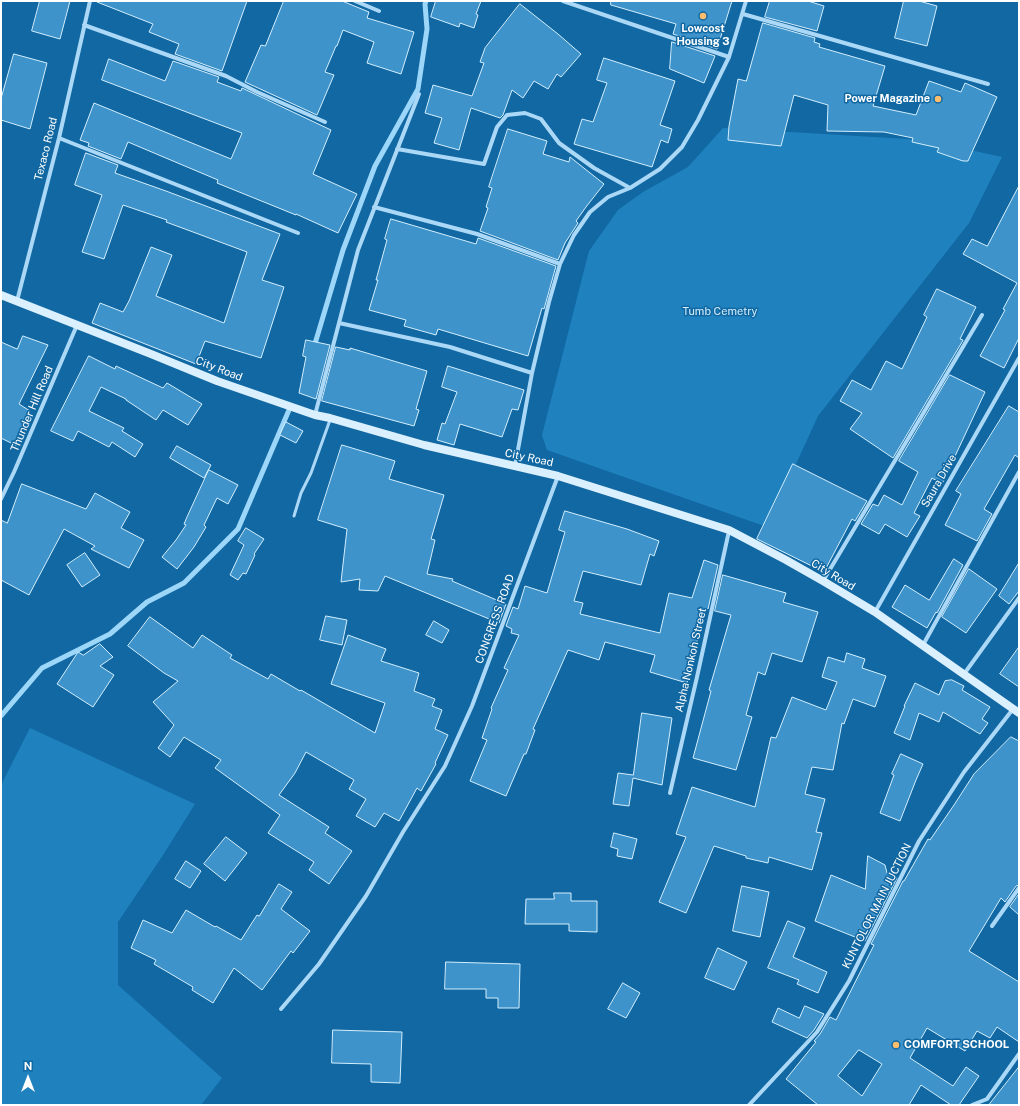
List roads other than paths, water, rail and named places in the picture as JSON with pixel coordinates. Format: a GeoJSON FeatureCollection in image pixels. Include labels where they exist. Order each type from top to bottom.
{"type":"FeatureCollection","features":[{"type":"Feature","properties":{"kind":"main road","name":"City Road"},"geometry":{"type":"LineString","coordinates":[[1,295],[217,381],[315,415],[424,445],[558,476],[729,530],[786,560],[875,612],[1016,711]]}},
{"type":"Feature","properties":{"kind":"street","name":"Texaco Road"},"geometry":{"type":"LineString","coordinates":[[17,301],[59,138],[90,1]]}},
{"type":"Feature","properties":{"kind":"street"},"geometry":{"type":"LineString","coordinates":[[355,1],[380,10]]}},
{"type":"Feature","properties":{"kind":"street"},"geometry":{"type":"LineString","coordinates":[[563,1],[729,57]]}},
{"type":"Feature","properties":{"kind":"street"},"geometry":{"type":"LineString","coordinates":[[515,466],[532,373],[549,302],[560,264],[574,235],[590,212],[608,197],[630,188],[660,168],[682,147],[698,120],[729,57],[746,1]]}},
{"type":"Feature","properties":{"kind":"street"},"geometry":{"type":"LineString","coordinates":[[743,14],[988,84]]}},
{"type":"Feature","properties":{"kind":"street"},"geometry":{"type":"LineString","coordinates":[[84,25],[226,76],[269,98],[325,122]]}},
{"type":"Feature","properties":{"kind":"street"},"geometry":{"type":"LineString","coordinates":[[315,415],[358,250],[419,94]]}},
{"type":"Feature","properties":{"kind":"street"},"geometry":{"type":"LineString","coordinates":[[397,149],[484,164],[497,127],[507,115],[525,113],[541,119],[559,143],[594,168],[630,188]]}},
{"type":"Feature","properties":{"kind":"street"},"geometry":{"type":"LineString","coordinates":[[59,138],[298,234]]}},
{"type":"Feature","properties":{"kind":"street"},"geometry":{"type":"LineString","coordinates":[[374,207],[477,234],[560,264]]}},
{"type":"Feature","properties":{"kind":"street"},"geometry":{"type":"LineString","coordinates":[[823,581],[982,314]]}},
{"type":"Feature","properties":{"kind":"street"},"geometry":{"type":"LineString","coordinates":[[339,322],[450,347],[532,373]]}},
{"type":"Feature","properties":{"kind":"street","name":"Thunder Hill Road"},"geometry":{"type":"LineString","coordinates":[[1,499],[77,325]]}},
{"type":"Feature","properties":{"kind":"street","name":"Saura Drive"},"geometry":{"type":"LineString","coordinates":[[875,612],[1019,358]]}},
{"type":"Feature","properties":{"kind":"street"},"geometry":{"type":"LineString","coordinates":[[923,645],[1019,472]]}},
{"type":"Feature","properties":{"kind":"street","name":"CONGRESS ROAD"},"geometry":{"type":"LineString","coordinates":[[281,1009],[319,964],[366,896],[403,832],[445,766],[472,706],[558,476]]}},
{"type":"Feature","properties":{"kind":"street","name":"Alpha Nonkoh Street"},"geometry":{"type":"LineString","coordinates":[[670,794],[729,530]]}},
{"type":"Feature","properties":{"kind":"street"},"geometry":{"type":"LineString","coordinates":[[963,675],[1019,598]]}},
{"type":"Feature","properties":{"kind":"street","name":"KUNTOLOR MAIN JUCTION"},"geometry":{"type":"LineString","coordinates":[[749,1105],[817,1032],[849,981],[919,841],[964,772],[1016,711]]}},
{"type":"Feature","properties":{"kind":"street"},"geometry":{"type":"LineString","coordinates":[[992,926],[1019,888]]}},
{"type":"Feature","properties":{"kind":"street"},"geometry":{"type":"LineString","coordinates":[[972,1105],[987,1100],[1019,1054]]}},
{"type":"Feature","properties":{"kind":"lane"},"geometry":{"type":"LineString","coordinates":[[294,516],[301,493],[330,418]]}},
{"type":"Feature","properties":{"kind":"waterway"},"geometry":{"type":"LineString","coordinates":[[314,347],[343,250],[375,166],[418,89],[427,29],[426,1]]}},
{"type":"Feature","properties":{"kind":"waterway"},"geometry":{"type":"LineString","coordinates":[[1,716],[42,668],[110,634],[147,602],[184,583],[238,529],[289,410]]}},
{"type":"Feature","properties":{"kind":"place","name":"Lowcost Housing 3"},"geometry":{"type":"Point","coordinates":[703,16]}},
{"type":"Feature","properties":{"kind":"place","name":"Power Magazine"},"geometry":{"type":"Point","coordinates":[938,99]}},
{"type":"Feature","properties":{"kind":"place","name":"COMFORT SCHOOL"},"geometry":{"type":"Point","coordinates":[896,1045]}},
{"type":"Feature","properties":{"kind":"park label","name":"Tumb Cemetry"},"geometry":{"type":"Point","coordinates":[720,312]}}]}
